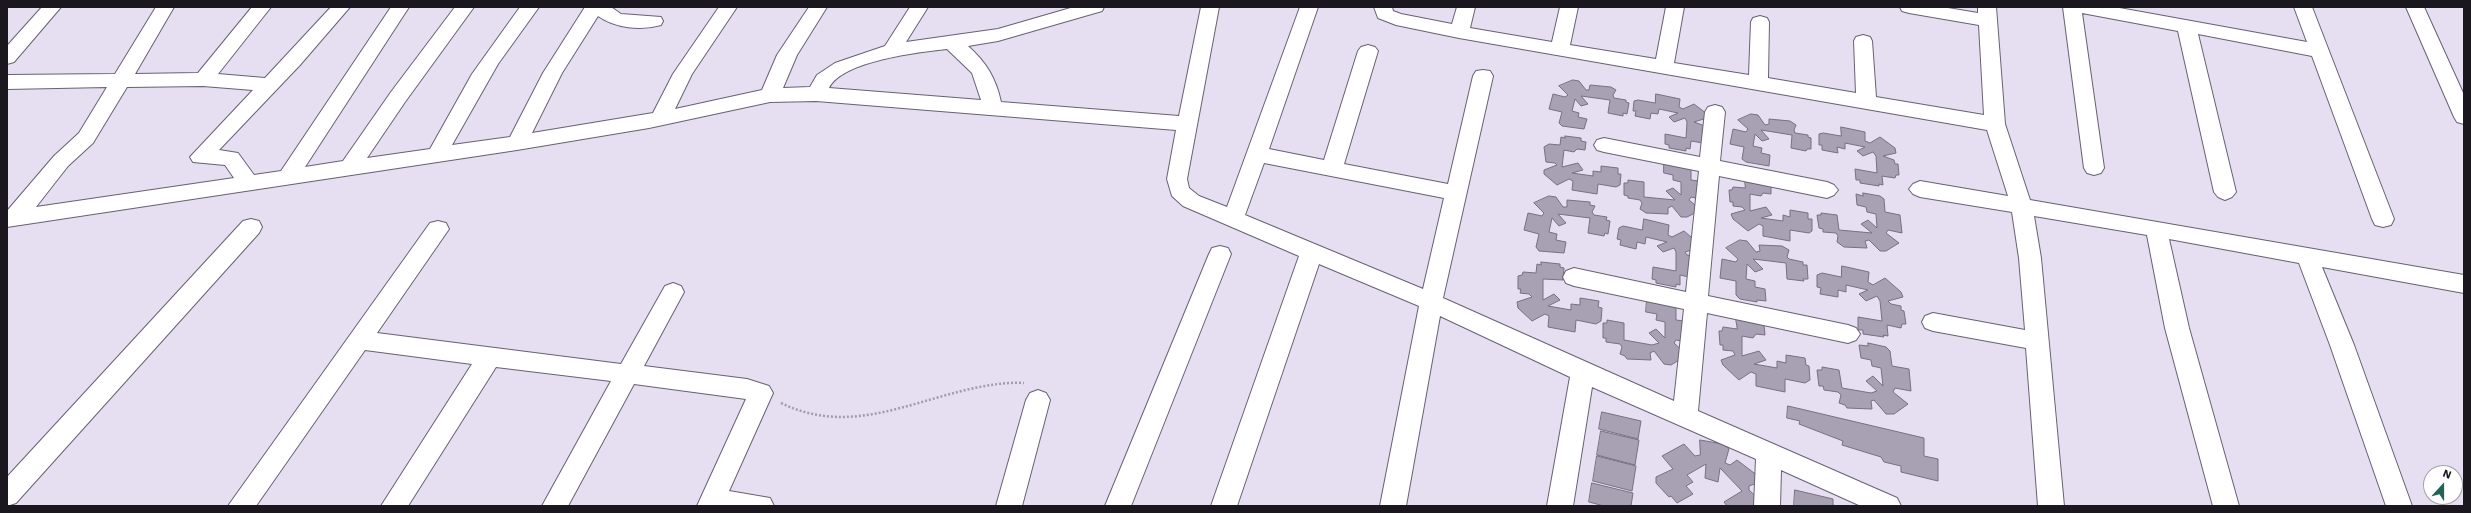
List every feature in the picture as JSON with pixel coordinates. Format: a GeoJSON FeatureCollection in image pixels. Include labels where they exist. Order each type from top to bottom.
{"type":"FeatureCollection","features":[{"type":"Feature","properties":{"kind":"street"},"geometry":{"type":"LineString","coordinates":[[7,58],[52,7]]}},
{"type":"Feature","properties":{"kind":"street"},"geometry":{"type":"LineString","coordinates":[[11,219],[61,162],[86,138],[165,7]]}},
{"type":"Feature","properties":{"kind":"street"},"geometry":{"type":"LineString","coordinates":[[204,79],[262,7]]}},
{"type":"Feature","properties":{"kind":"street"},"geometry":{"type":"LineString","coordinates":[[250,184],[231,158],[200,157],[341,7]]}},
{"type":"Feature","properties":{"kind":"street"},"geometry":{"type":"LineString","coordinates":[[286,179],[400,7]]}},
{"type":"Feature","properties":{"kind":"street"},"geometry":{"type":"LineString","coordinates":[[349,169],[398,97],[465,7]]}},
{"type":"Feature","properties":{"kind":"street"},"geometry":{"type":"LineString","coordinates":[[437,156],[466,98],[498,46],[530,7]]}},
{"type":"Feature","properties":{"kind":"street"},"geometry":{"type":"LineString","coordinates":[[517,143],[544,85],[572,37],[595,7]]}},
{"type":"Feature","properties":{"kind":"street"},"geometry":{"type":"LineString","coordinates":[[599,7],[617,20],[654,21]]}},
{"type":"Feature","properties":{"kind":"street"},"geometry":{"type":"LineString","coordinates":[[661,118],[670,94],[686,67],[728,7]]}},
{"type":"Feature","properties":{"kind":"street"},"geometry":{"type":"LineString","coordinates":[[770,95],[786,55],[818,7]]}},
{"type":"Feature","properties":{"kind":"street"},"geometry":{"type":"LineString","coordinates":[[891,52],[919,7]]}},
{"type":"Feature","properties":{"kind":"street"},"geometry":{"type":"LineString","coordinates":[[816,94],[824,80],[837,70],[891,52],[998,34],[1040,15],[1094,7]]}},
{"type":"Feature","properties":{"kind":"street"},"geometry":{"type":"LineString","coordinates":[[1210,7],[1178,179],[1179,192],[1191,201],[1234,217],[1431,302],[1583,372],[1888,506]]}},
{"type":"Feature","properties":{"kind":"street"},"geometry":{"type":"LineString","coordinates":[[1234,217],[1309,7]]}},
{"type":"Feature","properties":{"kind":"street"},"geometry":{"type":"LineString","coordinates":[[1383,7],[1384,14],[1396,19],[1459,32],[1995,124]]}},
{"type":"Feature","properties":{"kind":"street"},"geometry":{"type":"LineString","coordinates":[[1459,32],[1466,7]]}},
{"type":"Feature","properties":{"kind":"street"},"geometry":{"type":"LineString","coordinates":[[1560,49],[1569,7]]}},
{"type":"Feature","properties":{"kind":"street"},"geometry":{"type":"LineString","coordinates":[[1664,67],[1675,7]]}},
{"type":"Feature","properties":{"kind":"street"},"geometry":{"type":"LineString","coordinates":[[1909,7],[1988,14],[1995,124],[2021,206],[2030,258],[2051,506]]}},
{"type":"Feature","properties":{"kind":"street"},"geometry":{"type":"LineString","coordinates":[[2072,7],[2094,168]]}},
{"type":"Feature","properties":{"kind":"street"},"geometry":{"type":"LineString","coordinates":[[2082,7],[2186,25],[2320,51]]}},
{"type":"Feature","properties":{"kind":"street"},"geometry":{"type":"LineString","coordinates":[[2304,7],[2382,219]]}},
{"type":"Feature","properties":{"kind":"street"},"geometry":{"type":"LineString","coordinates":[[2414,7],[2464,117]]}},
{"type":"Feature","properties":{"kind":"street"},"geometry":{"type":"LineString","coordinates":[[1758,83],[1760,22]]}},
{"type":"Feature","properties":{"kind":"street"},"geometry":{"type":"LineString","coordinates":[[2186,25],[2225,192]]}},
{"type":"Feature","properties":{"kind":"street"},"geometry":{"type":"LineString","coordinates":[[1863,41],[1866,102]]}},
{"type":"Feature","properties":{"kind":"street"},"geometry":{"type":"LineString","coordinates":[[951,42],[980,66],[988,85],[992,109]]}},
{"type":"Feature","properties":{"kind":"street"},"geometry":{"type":"LineString","coordinates":[[1332,168],[1368,51]]}},
{"type":"Feature","properties":{"kind":"street"},"geometry":{"type":"LineString","coordinates":[[1393,506],[1431,302],[1484,76]]}},
{"type":"Feature","properties":{"kind":"street"},"geometry":{"type":"LineString","coordinates":[[7,82],[121,79],[204,79],[269,85]]}},
{"type":"Feature","properties":{"kind":"street"},"geometry":{"type":"LineString","coordinates":[[11,219],[286,179],[517,143],[661,118],[770,95],[816,94],[1189,124]]}},
{"type":"Feature","properties":{"kind":"street"},"geometry":{"type":"LineString","coordinates":[[1685,416],[1715,112]]}},
{"type":"Feature","properties":{"kind":"street"},"geometry":{"type":"LineString","coordinates":[[1604,145],[1710,165],[1827,190]]}},
{"type":"Feature","properties":{"kind":"street"},"geometry":{"type":"LineString","coordinates":[[1257,154],[1456,193]]}},
{"type":"Feature","properties":{"kind":"street"},"geometry":{"type":"LineString","coordinates":[[1920,189],[2464,284]]}},
{"type":"Feature","properties":{"kind":"street"},"geometry":{"type":"LineString","coordinates":[[7,495],[251,226]]}},
{"type":"Feature","properties":{"kind":"street"},"geometry":{"type":"LineString","coordinates":[[241,506],[438,228]]}},
{"type":"Feature","properties":{"kind":"street"},"geometry":{"type":"LineString","coordinates":[[2156,229],[2177,328],[2226,506]]}},
{"type":"Feature","properties":{"kind":"street"},"geometry":{"type":"LineString","coordinates":[[1224,506],[1312,251]]}},
{"type":"Feature","properties":{"kind":"street"},"geometry":{"type":"LineString","coordinates":[[1118,506],[1220,254]]}},
{"type":"Feature","properties":{"kind":"street"},"geometry":{"type":"LineString","coordinates":[[2307,256],[2342,344],[2399,506]]}},
{"type":"Feature","properties":{"kind":"street"},"geometry":{"type":"LineString","coordinates":[[1574,277],[1697,304],[1848,334]]}},
{"type":"Feature","properties":{"kind":"street"},"geometry":{"type":"LineString","coordinates":[[555,506],[673,292]]}},
{"type":"Feature","properties":{"kind":"street"},"geometry":{"type":"LineString","coordinates":[[1933,322],[2037,341]]}},
{"type":"Feature","properties":{"kind":"street"},"geometry":{"type":"LineString","coordinates":[[358,340],[628,373],[747,389],[761,393],[711,503],[761,506]]}},
{"type":"Feature","properties":{"kind":"street"},"geometry":{"type":"LineString","coordinates":[[394,506],[490,356]]}},
{"type":"Feature","properties":{"kind":"street"},"geometry":{"type":"LineString","coordinates":[[1560,506],[1583,372]]}},
{"type":"Feature","properties":{"kind":"street"},"geometry":{"type":"LineString","coordinates":[[1009,506],[1038,400]]}},
{"type":"Feature","properties":{"kind":"street"},"geometry":{"type":"LineString","coordinates":[[1767,506],[1769,454]]}},
{"type":"Feature","properties":{"kind":"path"},"geometry":{"type":"LineString","coordinates":[[761,393],[793,409],[821,417],[851,416],[877,412],[1007,382],[1023,383],[1038,388],[1038,400]]}},
{"type":"Feature","properties":{"kind":"building"},"geometry":{"type":"Polygon","coordinates":[[[1573,80],[1579,81],[1586,90],[1589,90],[1590,85],[1611,87],[1616,90],[1613,95],[1614,98],[1626,100],[1626,102],[1629,103],[1627,114],[1623,113],[1623,116],[1608,113],[1610,100],[1581,96],[1588,104],[1581,106],[1575,99],[1572,111],[1579,113],[1578,117],[1587,119],[1584,129],[1562,126],[1559,123],[1562,112],[1549,109],[1553,94],[1565,97],[1568,95],[1559,86],[1573,80]]]}},
{"type":"Feature","properties":{"kind":"building"},"geometry":{"type":"Polygon","coordinates":[[[1656,94],[1680,99],[1679,107],[1683,109],[1694,104],[1707,114],[1707,118],[1694,122],[1705,126],[1703,143],[1691,141],[1690,149],[1686,148],[1686,151],[1669,148],[1669,145],[1665,144],[1665,134],[1686,138],[1687,122],[1685,118],[1674,122],[1669,117],[1678,113],[1659,109],[1658,114],[1651,113],[1650,119],[1635,116],[1636,111],[1633,111],[1634,101],[1638,100],[1655,103],[1656,94]]]}},
{"type":"Feature","properties":{"kind":"building"},"geometry":{"type":"Polygon","coordinates":[[[1751,114],[1758,115],[1765,125],[1769,124],[1769,119],[1790,121],[1796,125],[1794,130],[1795,133],[1808,135],[1808,137],[1811,138],[1811,149],[1807,149],[1806,151],[1791,148],[1792,135],[1761,130],[1769,139],[1762,141],[1755,134],[1753,146],[1762,148],[1761,153],[1770,155],[1769,166],[1746,162],[1742,159],[1744,147],[1730,144],[1733,129],[1746,132],[1748,129],[1738,120],[1751,114]]]}},
{"type":"Feature","properties":{"kind":"building"},"geometry":{"type":"Polygon","coordinates":[[[1841,127],[1865,132],[1865,141],[1870,143],[1880,137],[1895,148],[1896,153],[1883,156],[1894,160],[1895,164],[1898,164],[1899,175],[1896,175],[1895,178],[1882,176],[1883,185],[1879,184],[1879,186],[1860,183],[1860,180],[1856,180],[1855,169],[1877,173],[1876,156],[1873,152],[1863,156],[1857,151],[1865,147],[1845,143],[1845,149],[1837,147],[1838,153],[1822,150],[1822,145],[1819,145],[1819,134],[1823,133],[1841,136],[1841,127]]]}},
{"type":"Feature","properties":{"kind":"building"},"geometry":{"type":"Polygon","coordinates":[[[1565,136],[1581,138],[1581,141],[1586,142],[1585,150],[1577,149],[1574,152],[1564,150],[1562,167],[1578,163],[1583,170],[1572,173],[1593,176],[1593,171],[1601,172],[1601,166],[1618,168],[1618,174],[1621,174],[1620,185],[1616,187],[1598,184],[1597,194],[1572,190],[1573,181],[1569,179],[1557,185],[1544,174],[1544,170],[1557,165],[1555,163],[1546,162],[1544,147],[1549,144],[1560,145],[1561,137],[1565,138],[1565,136]]]}},
{"type":"Feature","properties":{"kind":"building"},"geometry":{"type":"Polygon","coordinates":[[[1664,163],[1691,168],[1691,180],[1706,182],[1705,200],[1691,197],[1689,200],[1701,210],[1687,217],[1681,217],[1672,206],[1668,208],[1668,214],[1646,213],[1640,209],[1642,203],[1640,200],[1628,198],[1628,196],[1624,195],[1624,183],[1628,183],[1628,180],[1644,182],[1644,197],[1675,200],[1666,191],[1673,188],[1681,195],[1681,182],[1673,180],[1673,175],[1664,173],[1664,163]]]}},
{"type":"Feature","properties":{"kind":"building"},"geometry":{"type":"Polygon","coordinates":[[[1745,180],[1771,185],[1771,194],[1763,193],[1761,196],[1750,194],[1750,211],[1766,207],[1772,215],[1761,218],[1783,221],[1783,215],[1790,217],[1790,210],[1808,213],[1808,219],[1812,219],[1812,231],[1809,233],[1790,230],[1790,241],[1763,236],[1763,226],[1759,224],[1748,231],[1733,219],[1731,214],[1745,210],[1742,207],[1733,206],[1733,202],[1730,202],[1729,190],[1732,190],[1733,187],[1745,188],[1745,180]]]}},
{"type":"Feature","properties":{"kind":"building"},"geometry":{"type":"Polygon","coordinates":[[[1863,193],[1880,196],[1884,199],[1885,212],[1900,215],[1902,233],[1888,230],[1886,233],[1899,243],[1886,251],[1880,251],[1869,240],[1865,241],[1867,248],[1844,247],[1837,242],[1838,236],[1836,233],[1823,232],[1823,229],[1819,228],[1817,215],[1821,215],[1821,213],[1837,215],[1839,230],[1872,233],[1861,224],[1868,220],[1877,228],[1876,214],[1867,212],[1866,207],[1857,205],[1856,194],[1863,196],[1863,193]]]}},
{"type":"Feature","properties":{"kind":"building"},"geometry":{"type":"Polygon","coordinates":[[[1549,196],[1556,197],[1563,207],[1567,207],[1567,200],[1590,202],[1590,205],[1595,206],[1592,212],[1594,215],[1607,217],[1606,220],[1610,221],[1608,234],[1605,233],[1604,236],[1588,233],[1590,218],[1558,214],[1566,223],[1559,226],[1552,218],[1549,232],[1557,234],[1556,240],[1566,242],[1564,253],[1539,251],[1536,247],[1539,234],[1524,230],[1528,213],[1542,216],[1544,213],[1534,203],[1549,196]]]}},
{"type":"Feature","properties":{"kind":"building"},"geometry":{"type":"Polygon","coordinates":[[[1644,219],[1669,225],[1668,235],[1672,237],[1684,231],[1698,243],[1699,248],[1685,252],[1687,255],[1696,257],[1693,278],[1680,275],[1680,285],[1676,284],[1676,287],[1656,283],[1656,280],[1652,279],[1653,267],[1676,271],[1676,252],[1674,248],[1663,252],[1657,246],[1667,242],[1646,237],[1645,244],[1637,242],[1636,249],[1620,245],[1621,240],[1617,239],[1619,228],[1623,226],[1642,230],[1644,219]]]}},
{"type":"Feature","properties":{"kind":"building"},"geometry":{"type":"Polygon","coordinates":[[[1740,240],[1747,241],[1756,252],[1760,251],[1759,245],[1782,246],[1789,250],[1787,257],[1789,259],[1803,262],[1803,265],[1807,265],[1808,279],[1803,279],[1804,281],[1787,279],[1786,263],[1753,259],[1763,269],[1755,272],[1747,264],[1746,279],[1755,281],[1755,287],[1765,289],[1766,301],[1757,300],[1757,302],[1740,299],[1736,295],[1736,281],[1720,278],[1722,259],[1736,262],[1738,259],[1726,248],[1740,240]]]}},
{"type":"Feature","properties":{"kind":"building"},"geometry":{"type":"Polygon","coordinates":[[[1541,262],[1560,264],[1560,267],[1564,268],[1563,280],[1543,279],[1543,300],[1554,294],[1560,300],[1548,306],[1571,310],[1571,304],[1580,305],[1580,298],[1599,301],[1598,307],[1602,308],[1601,321],[1596,324],[1576,320],[1575,332],[1548,327],[1549,316],[1545,314],[1532,321],[1518,308],[1517,302],[1532,297],[1529,294],[1520,293],[1521,289],[1518,289],[1518,276],[1522,275],[1523,272],[1536,273],[1537,264],[1541,265],[1541,262]]]}},
{"type":"Feature","properties":{"kind":"building"},"geometry":{"type":"Polygon","coordinates":[[[1842,266],[1869,272],[1868,282],[1873,285],[1885,278],[1901,292],[1903,297],[1888,301],[1891,304],[1901,306],[1901,310],[1904,311],[1906,324],[1902,324],[1901,328],[1887,325],[1888,336],[1883,335],[1884,337],[1863,334],[1863,330],[1858,330],[1858,317],[1882,321],[1880,301],[1877,296],[1866,301],[1859,294],[1868,290],[1846,285],[1846,292],[1838,290],[1838,297],[1820,294],[1821,288],[1817,287],[1817,275],[1822,273],[1841,277],[1842,266]]]}},
{"type":"Feature","properties":{"kind":"building"},"geometry":{"type":"Polygon","coordinates":[[[1647,299],[1676,305],[1676,320],[1692,322],[1691,343],[1676,340],[1674,343],[1687,355],[1671,365],[1664,364],[1654,351],[1650,353],[1651,360],[1627,359],[1625,356],[1620,354],[1622,347],[1620,344],[1606,342],[1606,338],[1603,338],[1603,323],[1607,323],[1607,320],[1624,323],[1624,340],[1652,345],[1659,343],[1649,333],[1656,329],[1665,338],[1665,322],[1656,320],[1657,314],[1646,312],[1647,299]]]}},
{"type":"Feature","properties":{"kind":"building"},"geometry":{"type":"Polygon","coordinates":[[[1736,319],[1764,325],[1765,335],[1756,334],[1753,338],[1742,336],[1742,356],[1759,351],[1766,360],[1754,364],[1777,368],[1777,361],[1786,363],[1786,355],[1805,358],[1806,365],[1809,366],[1810,380],[1805,383],[1785,379],[1785,392],[1756,386],[1756,374],[1751,372],[1739,380],[1723,365],[1721,360],[1735,355],[1733,351],[1723,350],[1723,345],[1720,345],[1719,331],[1722,331],[1723,327],[1737,329],[1736,319]]]}},
{"type":"Feature","properties":{"kind":"building"},"geometry":{"type":"Polygon","coordinates":[[[1868,343],[1886,347],[1890,351],[1892,366],[1909,369],[1911,391],[1895,388],[1893,392],[1908,404],[1894,414],[1886,414],[1874,400],[1871,401],[1872,409],[1847,408],[1845,405],[1839,403],[1841,395],[1838,392],[1824,390],[1823,386],[1819,386],[1817,370],[1822,370],[1822,367],[1839,370],[1842,388],[1871,393],[1877,391],[1866,381],[1873,376],[1883,386],[1881,368],[1872,366],[1871,360],[1861,358],[1859,345],[1868,346],[1868,343]]]}},
{"type":"Feature","properties":{"kind":"building"},"geometry":{"type":"Polygon","coordinates":[[[1788,406],[1924,438],[1924,456],[1938,459],[1938,481],[1901,472],[1901,466],[1884,462],[1881,457],[1842,445],[1843,441],[1799,424],[1800,421],[1787,418],[1788,406]]]}},
{"type":"Feature","properties":{"kind":"building"},"geometry":{"type":"Polygon","coordinates":[[[1602,412],[1641,421],[1638,439],[1599,429],[1602,412]]]}},
{"type":"Feature","properties":{"kind":"building"},"geometry":{"type":"Polygon","coordinates":[[[1601,431],[1639,440],[1635,465],[1597,455],[1601,431]]]}},
{"type":"Feature","properties":{"kind":"building"},"geometry":{"type":"Polygon","coordinates":[[[1700,440],[1723,444],[1729,449],[1725,463],[1730,465],[1737,460],[1758,476],[1760,482],[1749,486],[1749,490],[1762,502],[1760,506],[1727,506],[1724,502],[1742,491],[1720,468],[1718,482],[1705,478],[1706,464],[1687,475],[1693,482],[1686,486],[1693,494],[1677,503],[1656,483],[1656,477],[1673,469],[1662,456],[1684,444],[1695,456],[1700,455],[1700,440]]]}},
{"type":"Feature","properties":{"kind":"building"},"geometry":{"type":"Polygon","coordinates":[[[1597,456],[1636,466],[1632,491],[1593,481],[1597,456]]]}},
{"type":"Feature","properties":{"kind":"building"},"geometry":{"type":"Polygon","coordinates":[[[1592,483],[1633,493],[1631,506],[1604,506],[1589,502],[1592,483]]]}},
{"type":"Feature","properties":{"kind":"building"},"geometry":{"type":"Polygon","coordinates":[[[1795,490],[1833,499],[1833,505],[1836,506],[1794,506],[1795,490]]]}}]}
